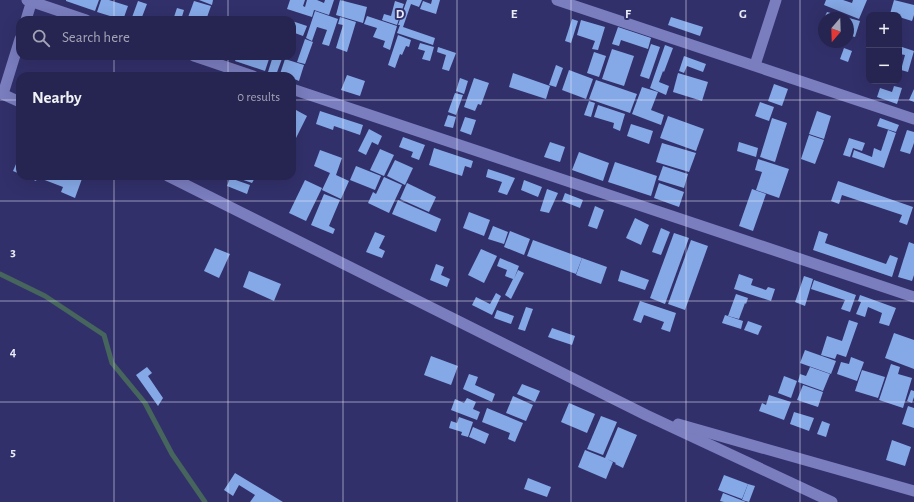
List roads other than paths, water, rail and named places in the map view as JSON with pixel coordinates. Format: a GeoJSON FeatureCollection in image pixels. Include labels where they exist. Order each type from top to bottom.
{"type":"FeatureCollection","features":[{"type":"Feature","properties":{"kind":"street"},"geometry":{"type":"LineString","coordinates":[[27,16],[30,0],[75,16]]}},
{"type":"Feature","properties":{"kind":"street"},"geometry":{"type":"LineString","coordinates":[[557,0],[914,119]]}},
{"type":"Feature","properties":{"kind":"street"},"geometry":{"type":"LineString","coordinates":[[755,65],[776,0]]}},
{"type":"Feature","properties":{"kind":"street"},"geometry":{"type":"LineString","coordinates":[[16,51],[2,94],[16,100]]}},
{"type":"Feature","properties":{"kind":"street"},"geometry":{"type":"LineString","coordinates":[[206,60],[241,72]]}},
{"type":"Feature","properties":{"kind":"street"},"geometry":{"type":"LineString","coordinates":[[296,90],[914,298]]}},
{"type":"Feature","properties":{"kind":"street"},"geometry":{"type":"LineString","coordinates":[[176,180],[646,415],[832,502]]}},
{"type":"Feature","properties":{"kind":"street"},"geometry":{"type":"LineString","coordinates":[[646,415],[914,491]]}},
{"type":"Feature","properties":{"kind":"waterway"},"geometry":{"type":"LineString","coordinates":[[0,274],[45,296],[104,335],[112,363],[145,403],[172,454],[205,502]]}}]}
